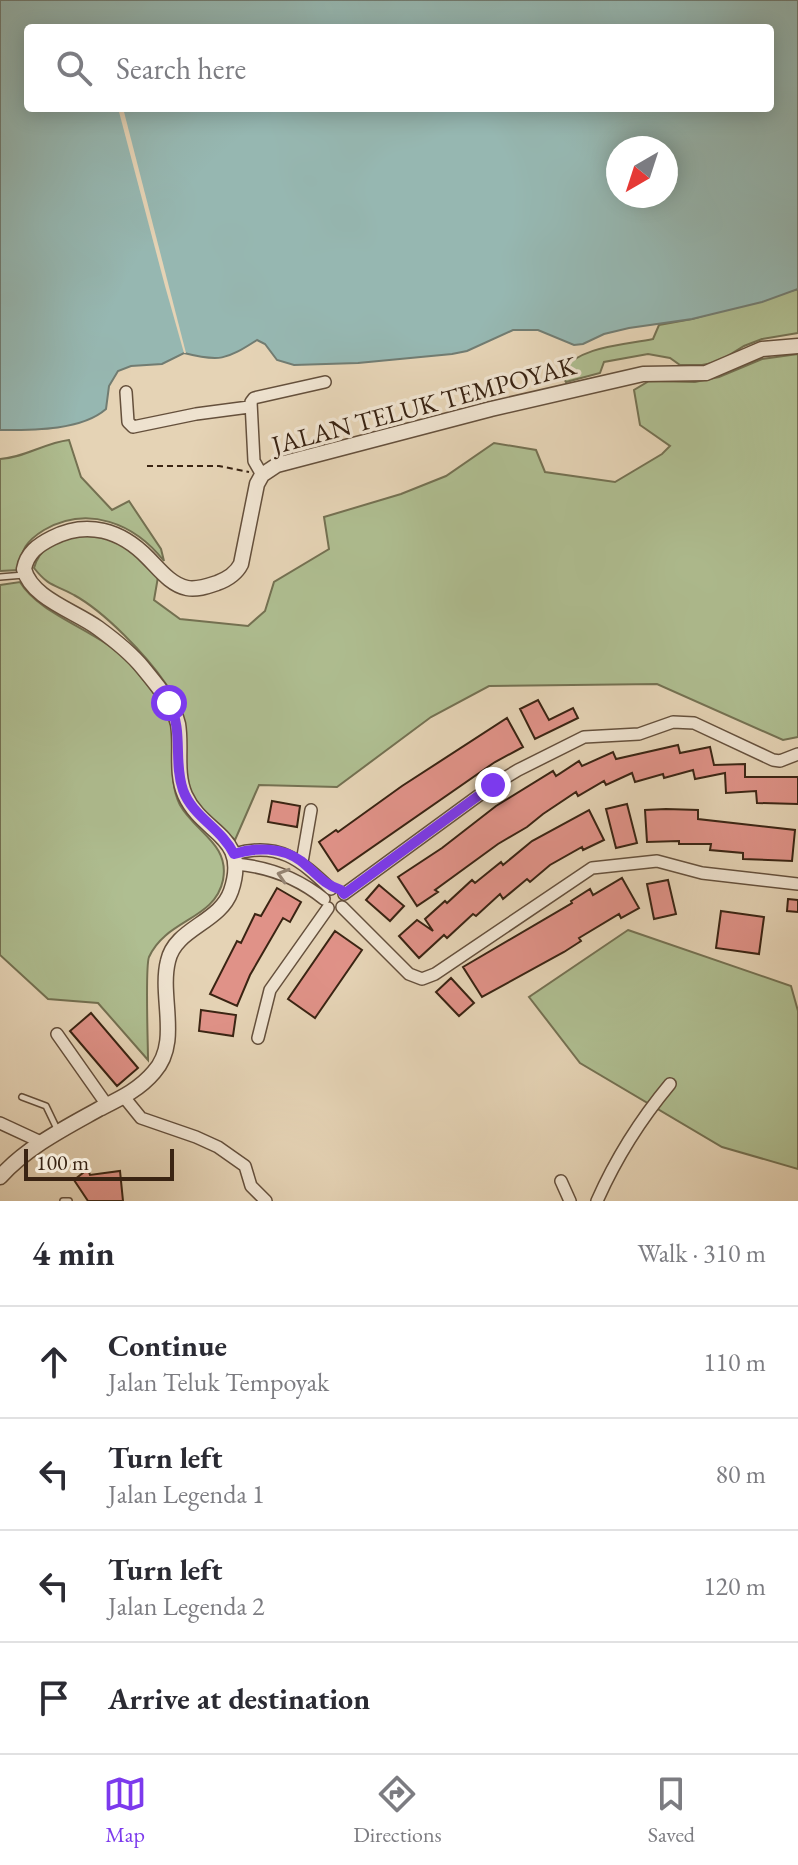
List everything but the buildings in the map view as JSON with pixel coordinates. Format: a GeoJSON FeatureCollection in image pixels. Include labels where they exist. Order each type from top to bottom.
{"type":"FeatureCollection","features":[{"type":"Feature","properties":{"kind":"street","name":"JALAN TELUK TEMPOYAK"},"geometry":{"type":"LineString","coordinates":[[25,575],[28,555],[43,542],[68,531],[95,528],[134,544],[178,585],[196,589],[213,585],[233,574],[241,564],[257,484],[262,475],[277,465],[491,409],[643,374],[706,373],[762,349],[798,346]]}},
{"type":"Feature","properties":{"kind":"street"},"geometry":{"type":"LineString","coordinates":[[262,475],[254,461],[249,407],[254,398],[325,382]]}},
{"type":"Feature","properties":{"kind":"street"},"geometry":{"type":"LineString","coordinates":[[126,392],[128,422],[133,427],[249,407]]}},
{"type":"Feature","properties":{"kind":"street"},"geometry":{"type":"LineString","coordinates":[[0,1177],[41,1142],[124,1097],[154,1073],[166,1050],[166,977],[170,954],[182,938],[224,904],[231,890],[235,859],[221,834],[187,800],[179,770],[175,714],[145,670],[96,627],[36,588],[25,575]]}},
{"type":"Feature","properties":{"kind":"street"},"geometry":{"type":"LineString","coordinates":[[235,859],[263,848],[293,856],[302,862],[338,909],[343,900],[493,785],[584,737],[639,734],[683,721],[694,723],[773,760],[780,761],[798,754]]}},
{"type":"Feature","properties":{"kind":"street"},"geometry":{"type":"LineString","coordinates":[[302,862],[311,810]]}},
{"type":"Feature","properties":{"kind":"street"},"geometry":{"type":"LineString","coordinates":[[235,859],[292,877],[328,899]]}},
{"type":"Feature","properties":{"kind":"street"},"geometry":{"type":"LineString","coordinates":[[258,1038],[270,990],[328,899],[341,890],[343,900],[409,974],[422,979],[435,974],[592,868],[657,861],[702,873],[798,884]]}},
{"type":"Feature","properties":{"kind":"street"},"geometry":{"type":"LineString","coordinates":[[57,1034],[107,1105]]}},
{"type":"Feature","properties":{"kind":"street"},"geometry":{"type":"LineString","coordinates":[[597,1201],[612,1167],[646,1113],[670,1084]]}},
{"type":"Feature","properties":{"kind":"street"},"geometry":{"type":"LineString","coordinates":[[124,1097],[141,1118],[218,1147],[245,1166],[251,1186],[266,1201]]}},
{"type":"Feature","properties":{"kind":"street"},"geometry":{"type":"LineString","coordinates":[[0,1123],[41,1142]]}},
{"type":"Feature","properties":{"kind":"street"},"geometry":{"type":"LineString","coordinates":[[561,1181],[570,1201]]}},
{"type":"Feature","properties":{"kind":"lane"},"geometry":{"type":"LineString","coordinates":[[0,577],[25,575]]}},
{"type":"Feature","properties":{"kind":"lane"},"geometry":{"type":"LineString","coordinates":[[22,1097],[46,1106],[58,1132]]}},
{"type":"Feature","properties":{"kind":"path"},"geometry":{"type":"LineString","coordinates":[[147,466],[219,466],[262,475]]}},
{"type":"Feature","properties":{"kind":"green space"},"geometry":{"type":"Polygon","coordinates":[[[798,289],[798,333],[762,339],[718,362],[680,365],[670,358],[648,354],[604,362],[600,373],[566,382],[560,372],[569,363],[590,352],[653,339],[659,325],[692,319],[798,289]]]}},
{"type":"Feature","properties":{"kind":"green space"},"geometry":{"type":"Polygon","coordinates":[[[798,354],[798,737],[783,740],[657,684],[489,686],[431,717],[337,787],[259,785],[235,840],[195,802],[185,773],[181,727],[174,698],[158,673],[99,612],[49,582],[34,568],[40,555],[62,539],[76,536],[105,538],[131,549],[145,562],[158,577],[154,600],[180,619],[248,626],[265,611],[274,582],[329,549],[324,517],[401,494],[446,476],[494,443],[536,450],[545,472],[615,482],[670,446],[640,425],[634,390],[649,381],[695,382],[719,377],[762,359],[798,354]]]}},
{"type":"Feature","properties":{"kind":"green space"},"geometry":{"type":"Polygon","coordinates":[[[69,440],[81,477],[112,510],[129,501],[161,549],[164,561],[139,537],[124,528],[109,522],[77,519],[44,530],[33,538],[23,551],[19,570],[0,571],[0,459],[69,440]]]}},
{"type":"Feature","properties":{"kind":"green space"},"geometry":{"type":"Polygon","coordinates":[[[20,582],[42,605],[119,653],[153,692],[170,721],[174,784],[180,805],[210,839],[224,868],[218,893],[210,904],[167,935],[149,957],[148,1060],[98,1003],[48,999],[0,955],[0,585],[20,582]]]}},
{"type":"Feature","properties":{"kind":"green space"},"geometry":{"type":"Polygon","coordinates":[[[628,930],[791,986],[798,1011],[798,1169],[722,1147],[580,1063],[529,997],[628,930]]]}},
{"type":"Feature","properties":{"kind":"water"},"geometry":{"type":"Polygon","coordinates":[[[0,0],[798,0],[798,289],[762,302],[692,319],[629,328],[574,345],[538,330],[513,330],[467,351],[358,363],[294,365],[277,360],[265,344],[257,340],[222,357],[206,358],[184,353],[162,364],[131,366],[118,371],[109,386],[106,409],[83,422],[55,428],[0,430],[0,0]]]}},
{"type":"Feature","properties":{"kind":"pier"},"geometry":{"type":"Polygon","coordinates":[[[119,112],[124,112],[186,353],[119,112]]]}},
{"type":"Feature","properties":{"kind":"route"},"geometry":{"type":"LineString","coordinates":[[169,703],[178,726],[179,770],[187,800],[221,834],[234,854],[263,848],[293,856],[331,889],[336,888],[344,894],[493,785]]}}]}
